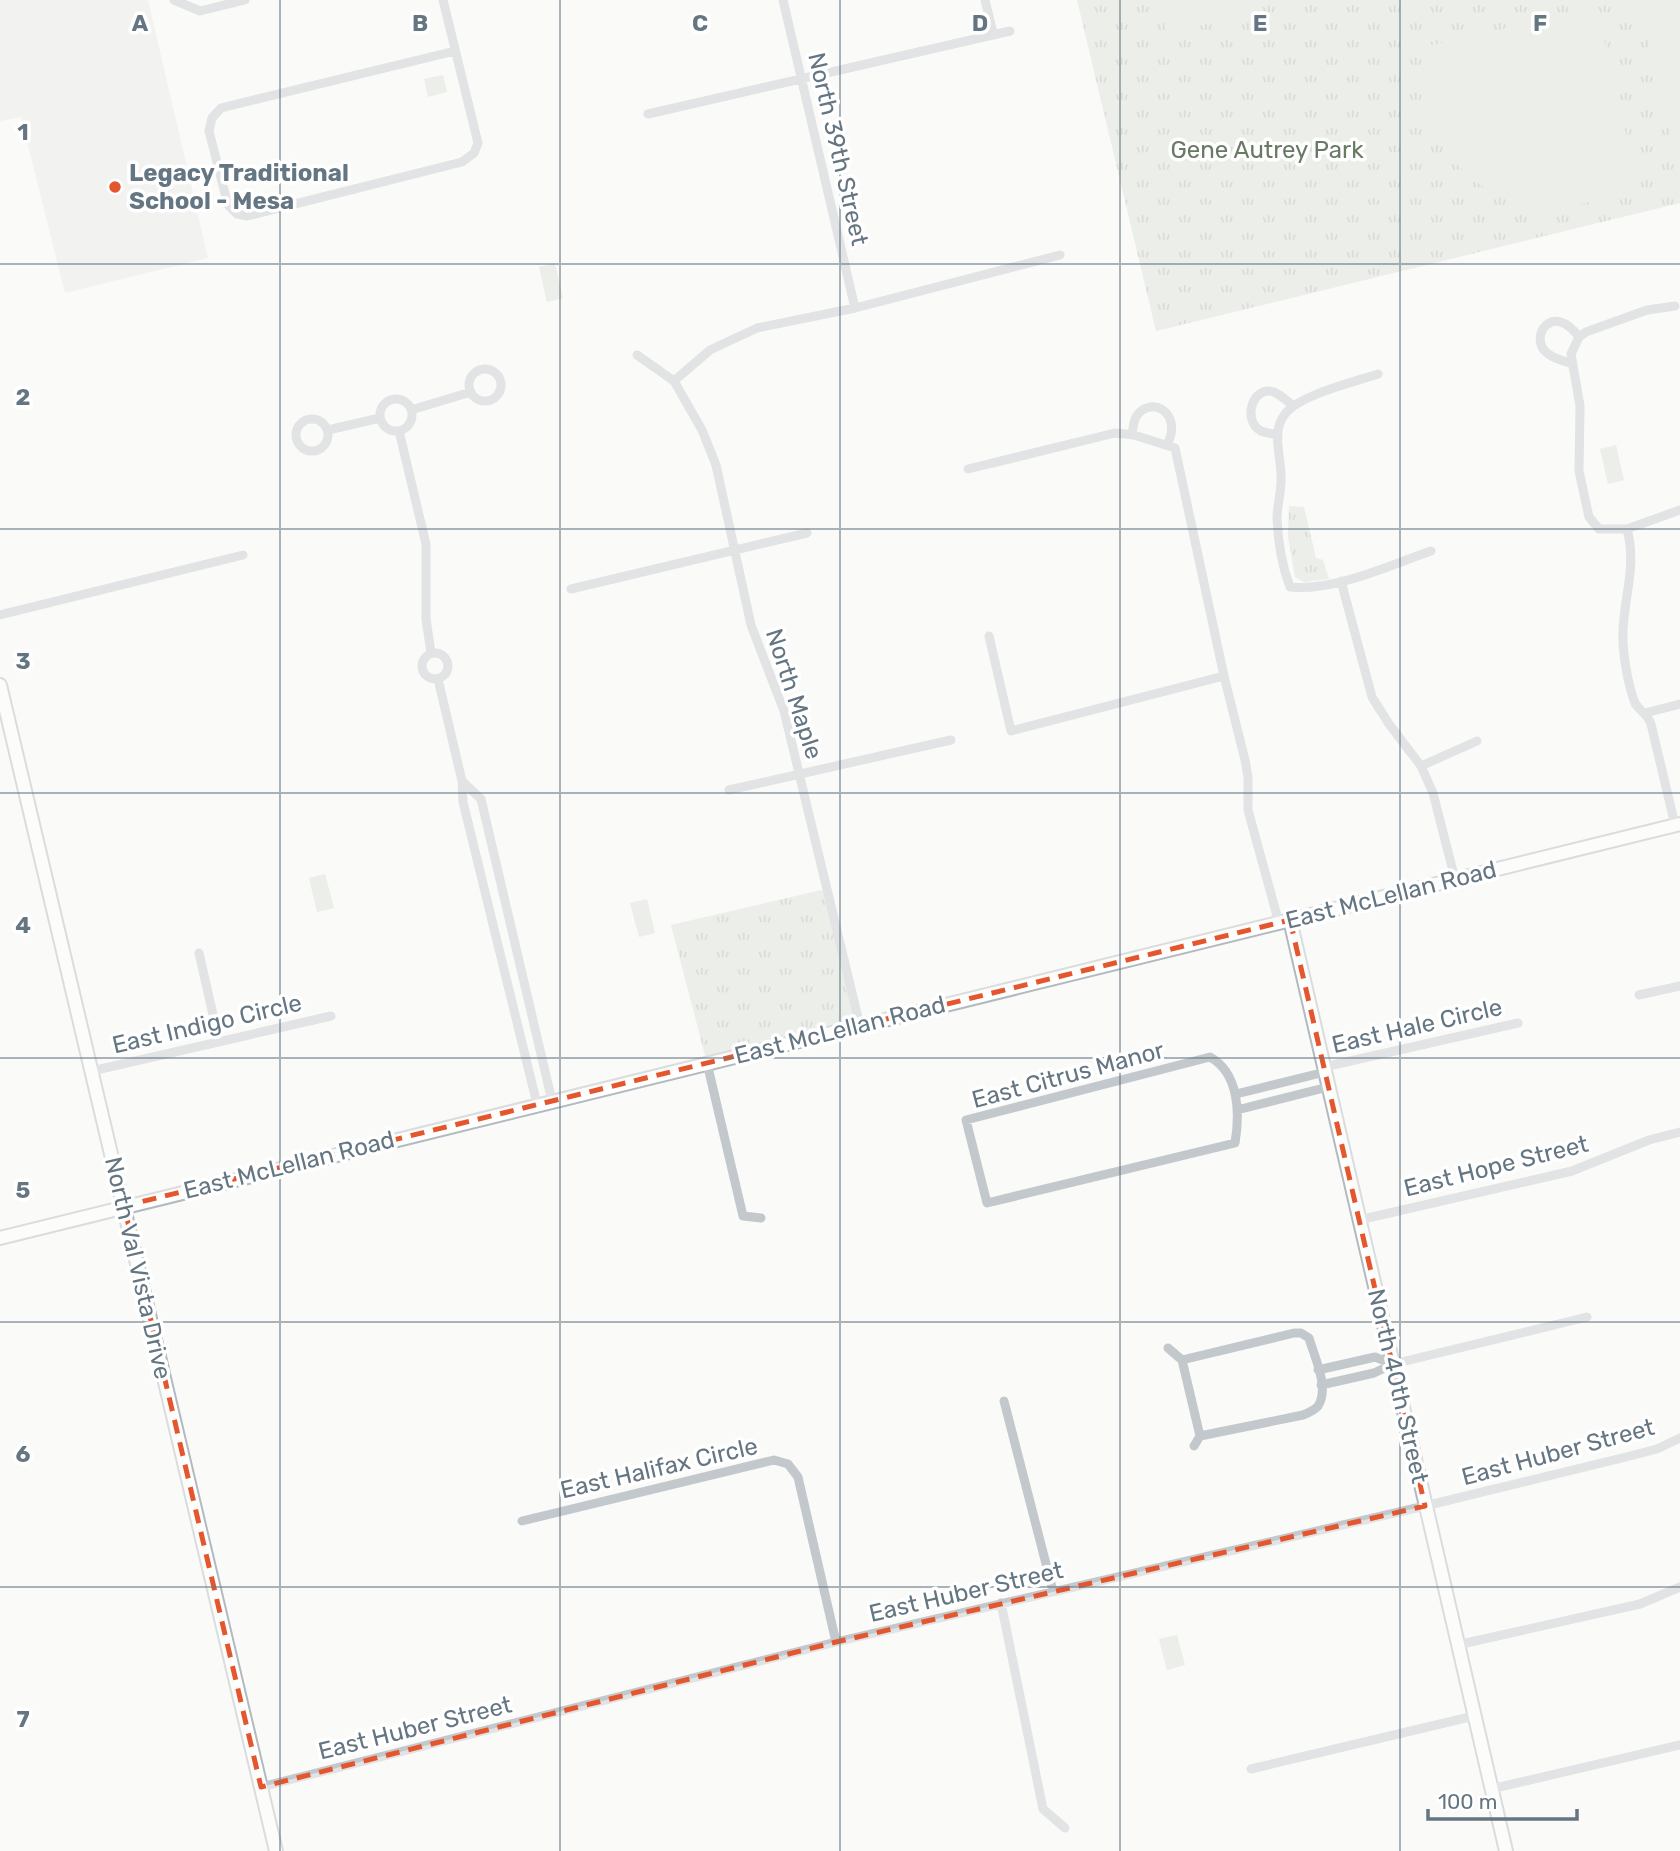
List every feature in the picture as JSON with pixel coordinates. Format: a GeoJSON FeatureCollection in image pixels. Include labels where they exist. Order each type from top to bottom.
{"type":"FeatureCollection","features":[{"type":"Feature","properties":{"kind":"street"},"geometry":{"type":"LineString","coordinates":[[180,1],[200,11],[219,4],[245,0]]}},
{"type":"Feature","properties":{"kind":"street"},"geometry":{"type":"LineString","coordinates":[[443,0],[456,51],[478,144],[474,153],[462,162],[247,216],[237,214],[229,205],[209,131],[212,118],[221,108],[456,51]]}},
{"type":"Feature","properties":{"kind":"street","name":"North 39th Street"},"geometry":{"type":"LineString","coordinates":[[783,0],[856,308]]}},
{"type":"Feature","properties":{"kind":"street"},"geometry":{"type":"LineString","coordinates":[[985,0],[993,33]]}},
{"type":"Feature","properties":{"kind":"street"},"geometry":{"type":"LineString","coordinates":[[648,114],[1010,31]]}},
{"type":"Feature","properties":{"kind":"street"},"geometry":{"type":"LineString","coordinates":[[637,355],[674,381],[710,350],[757,328],[856,308],[1060,256]]}},
{"type":"Feature","properties":{"kind":"street"},"geometry":{"type":"LineString","coordinates":[[1675,306],[1647,310],[1593,329],[1579,337],[1571,354],[1580,406],[1579,471],[1589,517],[1599,529],[1628,529],[1680,510]]}},
{"type":"Feature","properties":{"kind":"street"},"geometry":{"type":"LineString","coordinates":[[1573,364],[1547,354],[1541,348],[1539,340],[1547,324],[1556,320],[1571,326],[1579,337]]}},
{"type":"Feature","properties":{"kind":"street"},"geometry":{"type":"LineString","coordinates":[[1378,374],[1297,402],[1284,415],[1277,444],[1282,489],[1278,518],[1284,572],[1290,587],[1305,588],[1341,581],[1431,551]]}},
{"type":"Feature","properties":{"kind":"street","name":"North Maple"},"geometry":{"type":"LineString","coordinates":[[674,381],[702,430],[716,465],[751,625],[784,711],[860,1026]]}},
{"type":"Feature","properties":{"kind":"street"},"geometry":{"type":"LineString","coordinates":[[1278,435],[1260,430],[1255,425],[1250,411],[1252,404],[1257,396],[1266,391],[1274,392],[1293,406]]}},
{"type":"Feature","properties":{"kind":"street"},"geometry":{"type":"LineString","coordinates":[[411,410],[471,393]]}},
{"type":"Feature","properties":{"kind":"street"},"geometry":{"type":"LineString","coordinates":[[391,400],[405,402],[411,410],[411,421],[399,431],[388,429],[380,418],[383,405],[391,400]]}},
{"type":"Feature","properties":{"kind":"street"},"geometry":{"type":"LineString","coordinates":[[1132,435],[1140,413],[1154,407],[1162,408],[1168,414],[1172,430],[1167,445]]}},
{"type":"Feature","properties":{"kind":"street"},"geometry":{"type":"LineString","coordinates":[[328,430],[380,418]]}},
{"type":"Feature","properties":{"kind":"street"},"geometry":{"type":"LineString","coordinates":[[399,431],[426,544],[426,619],[431,653]]}},
{"type":"Feature","properties":{"kind":"street"},"geometry":{"type":"LineString","coordinates":[[968,469],[1115,433],[1132,435],[1175,448],[1224,676],[1245,760],[1248,810],[1285,922]]}},
{"type":"Feature","properties":{"kind":"street"},"geometry":{"type":"LineString","coordinates":[[1628,529],[1632,564],[1623,641],[1635,701],[1651,724],[1679,825]]}},
{"type":"Feature","properties":{"kind":"street"},"geometry":{"type":"LineString","coordinates":[[571,589],[807,533]]}},
{"type":"Feature","properties":{"kind":"street"},"geometry":{"type":"LineString","coordinates":[[0,615],[243,555]]}},
{"type":"Feature","properties":{"kind":"street"},"geometry":{"type":"LineString","coordinates":[[1341,581],[1372,697],[1422,766],[1433,793],[1455,879]]}},
{"type":"Feature","properties":{"kind":"street"},"geometry":{"type":"LineString","coordinates":[[989,636],[1011,731],[1224,676]]}},
{"type":"Feature","properties":{"kind":"street"},"geometry":{"type":"LineString","coordinates":[[431,653],[441,654],[448,663],[446,673],[438,679],[429,678],[422,670],[423,660],[431,653]]}},
{"type":"Feature","properties":{"kind":"street"},"geometry":{"type":"LineString","coordinates":[[438,679],[462,781],[463,802],[537,1104]]}},
{"type":"Feature","properties":{"kind":"street","name":"North Val Vista Drive"},"geometry":{"type":"LineString","coordinates":[[0,685],[276,1851]]}},
{"type":"Feature","properties":{"kind":"street"},"geometry":{"type":"LineString","coordinates":[[1645,713],[1680,704]]}},
{"type":"Feature","properties":{"kind":"street"},"geometry":{"type":"LineString","coordinates":[[729,790],[951,740]]}},
{"type":"Feature","properties":{"kind":"street"},"geometry":{"type":"LineString","coordinates":[[1422,766],[1477,741]]}},
{"type":"Feature","properties":{"kind":"street"},"geometry":{"type":"LineString","coordinates":[[462,781],[481,799],[552,1101]]}},
{"type":"Feature","properties":{"kind":"street","name":"East McLellan Road"},"geometry":{"type":"LineString","coordinates":[[0,1238],[1679,825]]}},
{"type":"Feature","properties":{"kind":"street"},"geometry":{"type":"LineString","coordinates":[[477,857],[494,853]]}},
{"type":"Feature","properties":{"kind":"street","name":"North 40th Street"},"geometry":{"type":"LineString","coordinates":[[1285,922],[1324,1070],[1506,1851]]}},
{"type":"Feature","properties":{"kind":"street"},"geometry":{"type":"LineString","coordinates":[[199,953],[219,1041]]}},
{"type":"Feature","properties":{"kind":"street"},"geometry":{"type":"LineString","coordinates":[[1639,995],[1680,986]]}},
{"type":"Feature","properties":{"kind":"street"},"geometry":{"type":"LineString","coordinates":[[513,1004],[528,1001]]}},
{"type":"Feature","properties":{"kind":"street","name":"East Indigo Circle"},"geometry":{"type":"LineString","coordinates":[[92,1071],[331,1016]]}},
{"type":"Feature","properties":{"kind":"street","name":"East Hale Circle"},"geometry":{"type":"LineString","coordinates":[[1324,1070],[1518,1023]]}},
{"type":"Feature","properties":{"kind":"street"},"geometry":{"type":"LineString","coordinates":[[524,1048],[537,1044]]}},
{"type":"Feature","properties":{"kind":"street","name":"East Citrus Manor"},"geometry":{"type":"LineString","coordinates":[[1210,1058],[1222,1064],[1236,1094],[1237,1110],[1235,1143],[987,1203],[966,1120],[1210,1058]]}},
{"type":"Feature","properties":{"kind":"street"},"geometry":{"type":"LineString","coordinates":[[707,1063],[743,1216],[761,1218]]}},
{"type":"Feature","properties":{"kind":"street"},"geometry":{"type":"LineString","coordinates":[[529,1070],[542,1067]]}},
{"type":"Feature","properties":{"kind":"street"},"geometry":{"type":"LineString","coordinates":[[1236,1094],[1324,1070]]}},
{"type":"Feature","properties":{"kind":"street"},"geometry":{"type":"LineString","coordinates":[[1237,1110],[1328,1087]]}},
{"type":"Feature","properties":{"kind":"street","name":"East Hope Street"},"geometry":{"type":"LineString","coordinates":[[1359,1220],[1572,1171],[1648,1140],[1680,1132]]}},
{"type":"Feature","properties":{"kind":"street"},"geometry":{"type":"LineString","coordinates":[[1321,1385],[1374,1373],[1393,1364],[1587,1317]]}},
{"type":"Feature","properties":{"kind":"street"},"geometry":{"type":"LineString","coordinates":[[1182,1360],[1294,1333],[1309,1338],[1318,1370],[1321,1397],[1317,1407],[1303,1415],[1200,1436]]}},
{"type":"Feature","properties":{"kind":"street"},"geometry":{"type":"LineString","coordinates":[[1168,1348],[1182,1360],[1200,1436],[1194,1446]]}},
{"type":"Feature","properties":{"kind":"street"},"geometry":{"type":"LineString","coordinates":[[1318,1370],[1376,1357],[1393,1364]]}},
{"type":"Feature","properties":{"kind":"street"},"geometry":{"type":"LineString","coordinates":[[1342,1364],[1346,1380]]}},
{"type":"Feature","properties":{"kind":"street"},"geometry":{"type":"LineString","coordinates":[[1004,1401],[1053,1591]]}},
{"type":"Feature","properties":{"kind":"street","name":"East Huber Street"},"geometry":{"type":"LineString","coordinates":[[261,1787],[836,1642],[1626,1457],[1657,1449],[1680,1438]]}},
{"type":"Feature","properties":{"kind":"street","name":"East Halifax Circle"},"geometry":{"type":"LineString","coordinates":[[522,1521],[774,1460],[788,1464],[798,1477],[836,1642]]}},
{"type":"Feature","properties":{"kind":"street"},"geometry":{"type":"LineString","coordinates":[[1457,1645],[1640,1604],[1680,1587]]}},
{"type":"Feature","properties":{"kind":"street"},"geometry":{"type":"LineString","coordinates":[[1001,1603],[1043,1809],[1065,1828]]}},
{"type":"Feature","properties":{"kind":"street"},"geometry":{"type":"LineString","coordinates":[[1251,1769],[1474,1716]]}},
{"type":"Feature","properties":{"kind":"street"},"geometry":{"type":"LineString","coordinates":[[1491,1789],[1679,1748]]}},
{"type":"Feature","properties":{"kind":"highlighted area"},"geometry":{"type":"Polygon","coordinates":[[[1290,920],[1425,1506],[836,1642],[261,1787],[124,1206],[1290,920]]]}},
{"type":"Feature","properties":{"kind":"shaded area","name":"Legacy Traditional School - Mesa"},"geometry":{"type":"Polygon","coordinates":[[[0,0],[148,0],[208,258],[65,293],[21,117],[0,121],[0,0]]]}},
{"type":"Feature","properties":{"kind":"green space","name":"Gene Autrey Park"},"geometry":{"type":"Polygon","coordinates":[[[1077,0],[1680,0],[1680,203],[1156,331],[1077,0]]]}},
{"type":"Feature","properties":{"kind":"green space"},"geometry":{"type":"Polygon","coordinates":[[[1158,0],[1242,0],[1246,14],[1167,34],[1158,0]]]}},
{"type":"Feature","properties":{"kind":"green space"},"geometry":{"type":"Polygon","coordinates":[[[1639,0],[1680,0],[1680,162],[1675,158],[1639,0]]]}},
{"type":"Feature","properties":{"kind":"green space"},"geometry":{"type":"Polygon","coordinates":[[[1597,8],[1634,169],[1631,174],[1608,193],[1574,206],[1551,208],[1528,205],[1505,198],[1484,187],[1449,156],[1437,136],[1426,101],[1423,47],[1597,8]]]}},
{"type":"Feature","properties":{"kind":"green space"},"geometry":{"type":"Polygon","coordinates":[[[443,75],[447,92],[428,97],[424,79],[443,75]]]}},
{"type":"Feature","properties":{"kind":"green space"},"geometry":{"type":"Polygon","coordinates":[[[555,263],[563,298],[547,302],[539,267],[555,263]]]}},
{"type":"Feature","properties":{"kind":"green space"},"geometry":{"type":"Polygon","coordinates":[[[1616,445],[1624,480],[1608,484],[1600,449],[1616,445]]]}},
{"type":"Feature","properties":{"kind":"green space"},"geometry":{"type":"Polygon","coordinates":[[[1289,506],[1304,507],[1316,558],[1323,560],[1329,579],[1304,582],[1295,577],[1288,537],[1289,506]]]}},
{"type":"Feature","properties":{"kind":"green space"},"geometry":{"type":"Polygon","coordinates":[[[325,874],[334,908],[317,912],[309,878],[325,874]]]}},
{"type":"Feature","properties":{"kind":"green space"},"geometry":{"type":"Polygon","coordinates":[[[826,889],[860,1026],[707,1063],[671,925],[826,889]]]}},
{"type":"Feature","properties":{"kind":"green space"},"geometry":{"type":"Polygon","coordinates":[[[647,899],[655,933],[639,937],[630,903],[647,899]]]}},
{"type":"Feature","properties":{"kind":"green space"},"geometry":{"type":"Polygon","coordinates":[[[1177,1635],[1185,1665],[1167,1670],[1159,1639],[1177,1635]]]}},
{"type":"Feature","properties":{"kind":"place","name":"Legacy Traditional School - Mesa"},"geometry":{"type":"Point","coordinates":[115,187]}}]}
